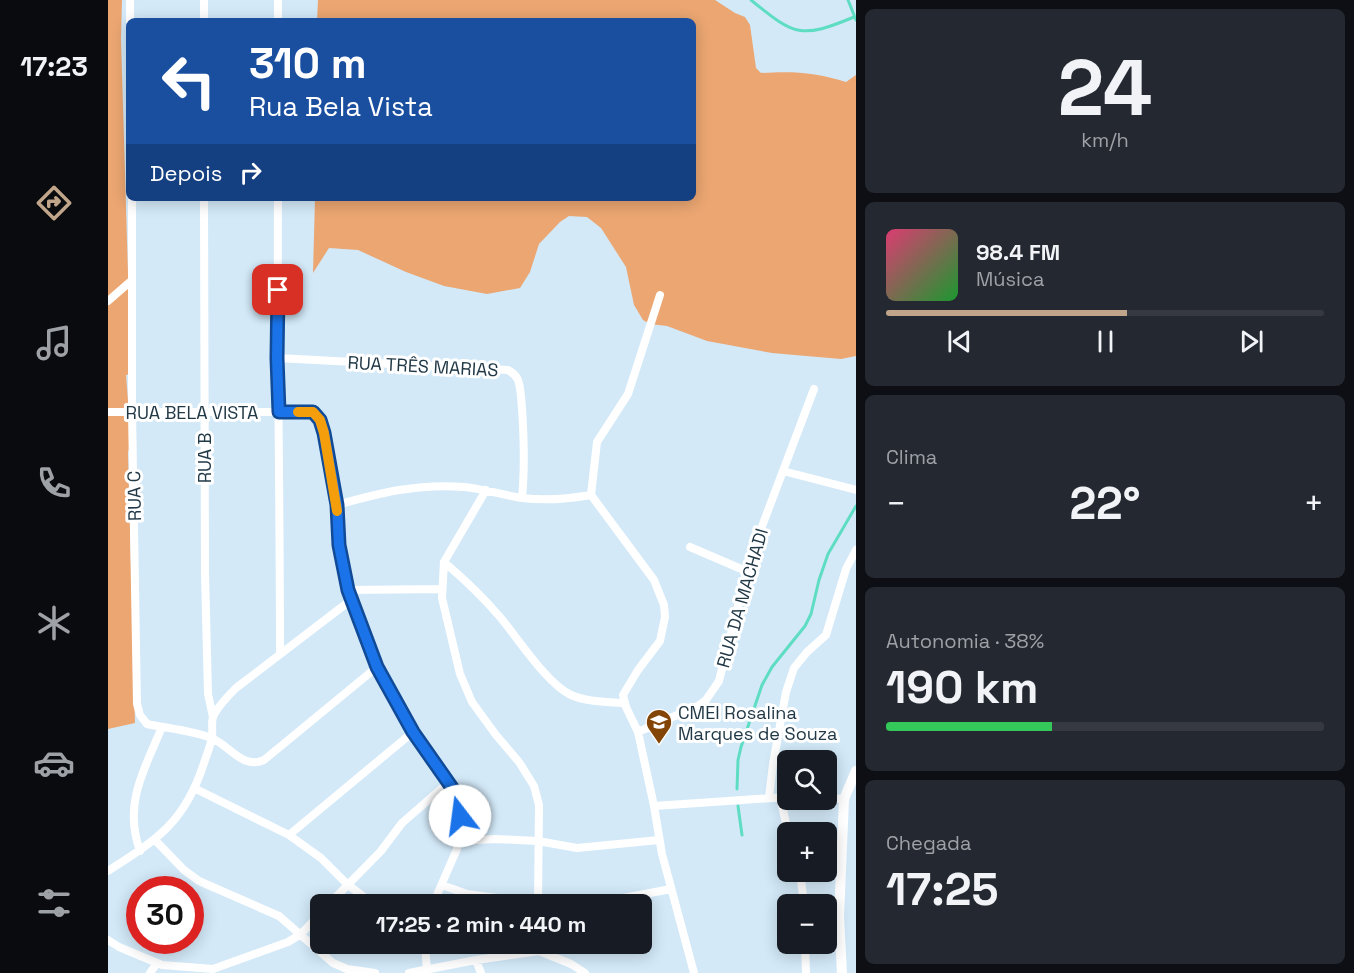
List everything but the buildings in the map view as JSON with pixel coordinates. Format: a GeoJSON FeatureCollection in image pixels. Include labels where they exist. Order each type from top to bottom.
{"type":"FeatureCollection","features":[{"type":"Feature","properties":{"kind":"street"},"geometry":{"type":"LineString","coordinates":[[130,0],[130,18]]}},
{"type":"Feature","properties":{"kind":"street"},"geometry":{"type":"LineString","coordinates":[[204,0],[204,18]]}},
{"type":"Feature","properties":{"kind":"street"},"geometry":{"type":"LineString","coordinates":[[278,0],[278,18]]}},
{"type":"Feature","properties":{"kind":"street","name":"RUA C"},"geometry":{"type":"LineString","coordinates":[[132,201],[132,412],[137,704],[144,722],[212,738]]}},
{"type":"Feature","properties":{"kind":"street","name":"RUA B"},"geometry":{"type":"LineString","coordinates":[[204,201],[208,681],[213,717]]}},
{"type":"Feature","properties":{"kind":"street"},"geometry":{"type":"LineString","coordinates":[[279,201],[277,358],[280,654]]}},
{"type":"Feature","properties":{"kind":"street"},"geometry":{"type":"LineString","coordinates":[[108,301],[131,280]]}},
{"type":"Feature","properties":{"kind":"street"},"geometry":{"type":"LineString","coordinates":[[660,295],[628,394],[596,445],[591,495],[654,580],[664,605],[665,617],[660,641],[623,695],[638,732],[659,840],[694,973]]}},
{"type":"Feature","properties":{"kind":"street","name":"RUA TRÊS MARIAS"},"geometry":{"type":"LineString","coordinates":[[277,358],[508,370],[518,378],[520,387],[525,464],[522,498]]}},
{"type":"Feature","properties":{"kind":"street","name":"RUA DA MACHADI"},"geometry":{"type":"LineString","coordinates":[[638,732],[698,706],[717,686],[752,551],[814,389]]}},
{"type":"Feature","properties":{"kind":"street","name":"RUA BELA VISTA"},"geometry":{"type":"LineString","coordinates":[[108,412],[313,412],[320,420],[324,433],[337,505]]}},
{"type":"Feature","properties":{"kind":"street"},"geometry":{"type":"LineString","coordinates":[[783,471],[856,490]]}},
{"type":"Feature","properties":{"kind":"street"},"geometry":{"type":"LineString","coordinates":[[438,894],[454,859],[458,840],[459,804],[449,782],[413,732],[377,667],[348,590],[339,545],[337,505],[393,490],[420,486],[462,487],[522,498],[553,500],[591,495]]}},
{"type":"Feature","properties":{"kind":"street"},"geometry":{"type":"LineString","coordinates":[[486,490],[444,562],[441,589],[450,634],[464,684],[472,702],[519,762],[534,786],[539,805],[538,894]]}},
{"type":"Feature","properties":{"kind":"street"},"geometry":{"type":"LineString","coordinates":[[690,547],[746,571]]}},
{"type":"Feature","properties":{"kind":"street"},"geometry":{"type":"LineString","coordinates":[[770,798],[773,764],[786,692],[794,668],[807,652],[826,635],[846,569],[856,550]]}},
{"type":"Feature","properties":{"kind":"street"},"geometry":{"type":"LineString","coordinates":[[444,562],[463,578],[499,616],[562,690],[584,699],[625,703]]}},
{"type":"Feature","properties":{"kind":"street"},"geometry":{"type":"LineString","coordinates":[[348,590],[441,589]]}},
{"type":"Feature","properties":{"kind":"street"},"geometry":{"type":"LineString","coordinates":[[108,871],[155,840],[179,814],[194,788],[212,738],[213,717],[236,688],[351,600]]}},
{"type":"Feature","properties":{"kind":"street"},"geometry":{"type":"LineString","coordinates":[[212,738],[246,762],[261,762],[377,667]]}},
{"type":"Feature","properties":{"kind":"street"},"geometry":{"type":"LineString","coordinates":[[140,850],[134,831],[134,798],[162,728]]}},
{"type":"Feature","properties":{"kind":"street"},"geometry":{"type":"LineString","coordinates":[[289,835],[413,732]]}},
{"type":"Feature","properties":{"kind":"street"},"geometry":{"type":"LineString","coordinates":[[842,973],[839,917],[844,799],[856,771]]}},
{"type":"Feature","properties":{"kind":"street"},"geometry":{"type":"LineString","coordinates":[[338,894],[381,851],[407,819],[449,782]]}},
{"type":"Feature","properties":{"kind":"street"},"geometry":{"type":"LineString","coordinates":[[194,788],[289,835],[321,858],[360,894]]}},
{"type":"Feature","properties":{"kind":"street"},"geometry":{"type":"LineString","coordinates":[[654,806],[777,798]]}},
{"type":"Feature","properties":{"kind":"street"},"geometry":{"type":"LineString","coordinates":[[837,799],[844,799]]}},
{"type":"Feature","properties":{"kind":"street"},"geometry":{"type":"LineString","coordinates":[[155,840],[184,870],[199,881],[272,912],[302,934],[333,963],[346,971],[375,973]]}},
{"type":"Feature","properties":{"kind":"street"},"geometry":{"type":"LineString","coordinates":[[458,840],[538,841],[577,848],[659,840]]}},
{"type":"Feature","properties":{"kind":"street"},"geometry":{"type":"LineString","coordinates":[[442,885],[467,894]]}},
{"type":"Feature","properties":{"kind":"street"},"geometry":{"type":"LineString","coordinates":[[645,894],[671,889]]}},
{"type":"Feature","properties":{"kind":"street"},"geometry":{"type":"LineString","coordinates":[[108,940],[119,948],[157,963],[177,968],[213,971],[288,942],[302,934],[310,925]]}},
{"type":"Feature","properties":{"kind":"street"},"geometry":{"type":"LineString","coordinates":[[425,954],[427,970]]}},
{"type":"Feature","properties":{"kind":"street"},"geometry":{"type":"LineString","coordinates":[[409,973],[505,954]]}},
{"type":"Feature","properties":{"kind":"street"},"geometry":{"type":"LineString","coordinates":[[552,954],[585,973]]}},
{"type":"Feature","properties":{"kind":"street"},"geometry":{"type":"LineString","coordinates":[[805,954],[806,973]]}},
{"type":"Feature","properties":{"kind":"street"},"geometry":{"type":"LineString","coordinates":[[476,960],[481,973]]}},
{"type":"Feature","properties":{"kind":"street"},"geometry":{"type":"LineString","coordinates":[[150,973],[157,963]]}},
{"type":"Feature","properties":{"kind":"shaded area"},"geometry":{"type":"Polygon","coordinates":[[[108,0],[122,0],[121,39],[131,374],[126,375],[131,440],[128,453],[135,723],[108,729],[108,0]]]}},
{"type":"Feature","properties":{"kind":"shaded area"},"geometry":{"type":"Polygon","coordinates":[[[318,0],[715,0],[745,17],[750,25],[756,68],[761,73],[804,73],[846,82],[856,75],[856,356],[841,359],[772,353],[707,341],[667,326],[650,324],[643,320],[634,305],[626,267],[601,228],[587,217],[569,216],[539,244],[530,272],[520,288],[487,294],[444,286],[358,250],[329,248],[313,273],[315,201],[696,201],[696,18],[317,18],[318,0]]]}},
{"type":"Feature","properties":{"kind":"waterway"},"geometry":{"type":"LineString","coordinates":[[751,0],[778,21],[799,30],[822,29],[854,17]]}},
{"type":"Feature","properties":{"kind":"waterway"},"geometry":{"type":"LineString","coordinates":[[848,0],[856,20]]}},
{"type":"Feature","properties":{"kind":"waterway"},"geometry":{"type":"LineString","coordinates":[[737,789],[741,747],[762,685],[772,667],[805,626],[811,614],[828,554],[856,506]]}},
{"type":"Feature","properties":{"kind":"waterway"},"geometry":{"type":"LineString","coordinates":[[738,806],[742,835]]}},
{"type":"Feature","properties":{"kind":"slow traffic"},"geometry":{"type":"LineString","coordinates":[[298,412],[313,412],[322,425],[337,511]]}},
{"type":"Feature","properties":{"kind":"place","name":"CMEI Rosalina Marques de Souza"},"geometry":{"type":"Point","coordinates":[659,745]}},
{"type":"Feature","properties":{"kind":"route"},"geometry":{"type":"LineString","coordinates":[[278,290],[279,412],[313,412],[322,425],[337,505],[339,545],[351,600],[377,667],[413,732],[455,792],[460,816]]}}]}
